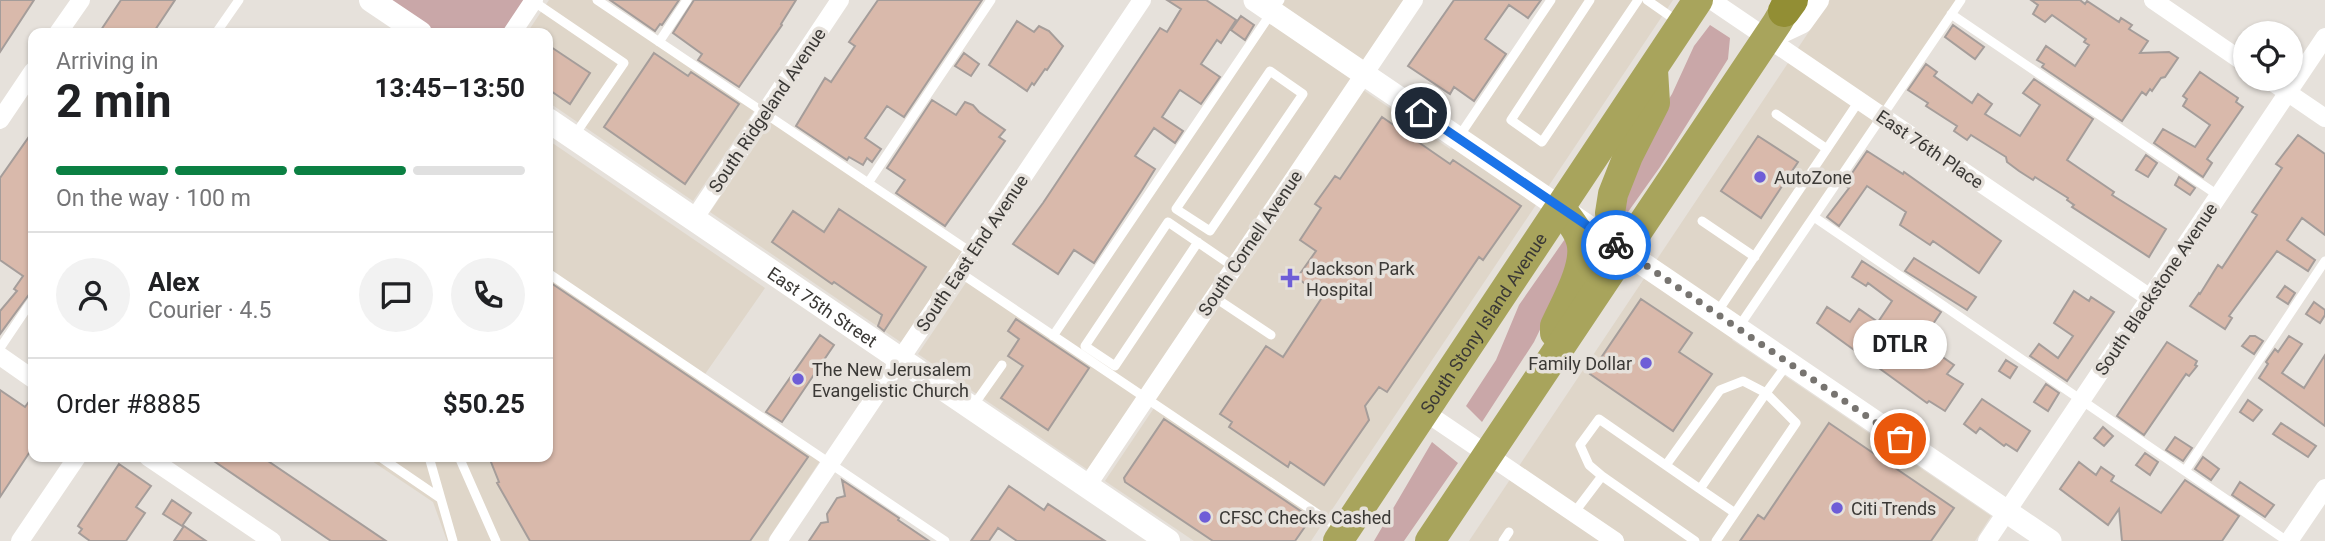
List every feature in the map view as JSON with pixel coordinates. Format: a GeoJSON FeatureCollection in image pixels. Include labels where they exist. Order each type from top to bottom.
{"type":"FeatureCollection","features":[{"type":"Feature","properties":{"kind":"highway","name":"South Stony Island Avenue"},"geometry":{"type":"LineString","coordinates":[[1348,538],[1370,493],[1699,0]]}},
{"type":"Feature","properties":{"kind":"highway"},"geometry":{"type":"LineString","coordinates":[[1430,541],[1788,4]]}},
{"type":"Feature","properties":{"kind":"highway"},"geometry":{"type":"LineString","coordinates":[[1624,251],[1611,210],[1613,194],[1628,156],[1655,103],[1653,70]]}},
{"type":"Feature","properties":{"kind":"highway"},"geometry":{"type":"LineString","coordinates":[[1557,351],[1555,326],[1576,280],[1583,246],[1578,232],[1561,208]]}},
{"type":"Feature","properties":{"kind":"main road"},"geometry":{"type":"LineString","coordinates":[[370,0],[412,28]]}},
{"type":"Feature","properties":{"kind":"main road"},"geometry":{"type":"LineString","coordinates":[[1766,38],[1801,22],[1817,0]]}},
{"type":"Feature","properties":{"kind":"main road","name":"East 75th Street"},"geometry":{"type":"LineString","coordinates":[[553,123],[1168,541]]}},
{"type":"Feature","properties":{"kind":"street"},"geometry":{"type":"LineString","coordinates":[[61,28],[81,0]]}},
{"type":"Feature","properties":{"kind":"street","name":"South Ridgeland Avenue"},"geometry":{"type":"LineString","coordinates":[[694,219],[840,0]]}},
{"type":"Feature","properties":{"kind":"street","name":"South East End Avenue"},"geometry":{"type":"LineString","coordinates":[[778,541],[1142,0]]}},
{"type":"Feature","properties":{"kind":"street","name":"South Cornell Avenue"},"geometry":{"type":"LineString","coordinates":[[1087,486],[1414,0]]}},
{"type":"Feature","properties":{"kind":"street","name":"East 76th Place"},"geometry":{"type":"LineString","coordinates":[[1711,0],[2150,298]]}},
{"type":"Feature","properties":{"kind":"street"},"geometry":{"type":"LineString","coordinates":[[2153,0],[2233,55]]}},
{"type":"Feature","properties":{"kind":"street"},"geometry":{"type":"LineString","coordinates":[[515,28],[534,1]]}},
{"type":"Feature","properties":{"kind":"street"},"geometry":{"type":"LineString","coordinates":[[1269,4],[1364,74],[2050,541]]}},
{"type":"Feature","properties":{"kind":"street","name":"South Blackstone Avenue"},"geometry":{"type":"LineString","coordinates":[[1987,541],[2325,37]]}},
{"type":"Feature","properties":{"kind":"street"},"geometry":{"type":"LineString","coordinates":[[0,120],[28,78]]}},
{"type":"Feature","properties":{"kind":"street"},"geometry":{"type":"LineString","coordinates":[[2285,91],[2325,118]]}},
{"type":"Feature","properties":{"kind":"street"},"geometry":{"type":"LineString","coordinates":[[0,356],[28,376]]}},
{"type":"Feature","properties":{"kind":"street"},"geometry":{"type":"LineString","coordinates":[[1425,412],[1615,541]]}},
{"type":"Feature","properties":{"kind":"street"},"geometry":{"type":"LineString","coordinates":[[20,541],[74,462]]}},
{"type":"Feature","properties":{"kind":"street"},"geometry":{"type":"LineString","coordinates":[[155,462],[272,541]]}},
{"type":"Feature","properties":{"kind":"street"},"geometry":{"type":"LineString","coordinates":[[2288,541],[2325,488]]}},
{"type":"Feature","properties":{"kind":"lane"},"geometry":{"type":"LineString","coordinates":[[219,28],[239,0]]}},
{"type":"Feature","properties":{"kind":"lane"},"geometry":{"type":"LineString","coordinates":[[597,0],[972,253]]}},
{"type":"Feature","properties":{"kind":"lane"},"geometry":{"type":"LineString","coordinates":[[659,42],[687,0]]}},
{"type":"Feature","properties":{"kind":"lane"},"geometry":{"type":"LineString","coordinates":[[868,183],[991,0]]}},
{"type":"Feature","properties":{"kind":"lane"},"geometry":{"type":"LineString","coordinates":[[1458,138],[1551,0]]}},
{"type":"Feature","properties":{"kind":"lane"},"geometry":{"type":"LineString","coordinates":[[1590,0],[1511,120],[1542,142],[1638,0]]}},
{"type":"Feature","properties":{"kind":"lane"},"geometry":{"type":"LineString","coordinates":[[1647,0],[1682,25]]}},
{"type":"Feature","properties":{"kind":"lane"},"geometry":{"type":"LineString","coordinates":[[1738,328],[1961,0]]}},
{"type":"Feature","properties":{"kind":"lane"},"geometry":{"type":"LineString","coordinates":[[534,1],[624,63],[573,137]]}},
{"type":"Feature","properties":{"kind":"lane"},"geometry":{"type":"LineString","coordinates":[[1053,336],[1269,4]]}},
{"type":"Feature","properties":{"kind":"lane"},"geometry":{"type":"LineString","coordinates":[[1951,14],[2219,196]]}},
{"type":"Feature","properties":{"kind":"lane"},"geometry":{"type":"LineString","coordinates":[[1269,71],[1303,94],[1210,231],[1195,221],[1176,209],[1269,71]]}},
{"type":"Feature","properties":{"kind":"lane"},"geometry":{"type":"LineString","coordinates":[[1716,314],[1859,101]]}},
{"type":"Feature","properties":{"kind":"lane"},"geometry":{"type":"LineString","coordinates":[[1776,114],[1827,149]]}},
{"type":"Feature","properties":{"kind":"lane"},"geometry":{"type":"LineString","coordinates":[[1814,217],[2288,541]]}},
{"type":"Feature","properties":{"kind":"lane"},"geometry":{"type":"LineString","coordinates":[[1186,234],[1195,221]]}},
{"type":"Feature","properties":{"kind":"lane"},"geometry":{"type":"LineString","coordinates":[[1702,221],[1755,257]]}},
{"type":"Feature","properties":{"kind":"lane"},"geometry":{"type":"LineString","coordinates":[[1234,267],[1168,222],[1086,346],[1146,398],[1348,538]]}},
{"type":"Feature","properties":{"kind":"lane"},"geometry":{"type":"LineString","coordinates":[[1113,370],[1198,243]]}},
{"type":"Feature","properties":{"kind":"lane"},"geometry":{"type":"LineString","coordinates":[[2185,471],[2325,261]]}},
{"type":"Feature","properties":{"kind":"lane"},"geometry":{"type":"LineString","coordinates":[[959,272],[1053,336],[1113,370]]}},
{"type":"Feature","properties":{"kind":"lane"},"geometry":{"type":"LineString","coordinates":[[553,276],[945,541]]}},
{"type":"Feature","properties":{"kind":"lane"},"geometry":{"type":"LineString","coordinates":[[1214,297],[1271,335]]}},
{"type":"Feature","properties":{"kind":"lane"},"geometry":{"type":"LineString","coordinates":[[0,348],[28,306]]}},
{"type":"Feature","properties":{"kind":"lane"},"geometry":{"type":"LineString","coordinates":[[1700,489],[1788,363]]}},
{"type":"Feature","properties":{"kind":"lane"},"geometry":{"type":"LineString","coordinates":[[972,408],[1002,365]]}},
{"type":"Feature","properties":{"kind":"lane"},"geometry":{"type":"LineString","coordinates":[[1666,465],[1720,390],[1743,381],[1766,393],[1796,424],[1716,541]]}},
{"type":"Feature","properties":{"kind":"lane"},"geometry":{"type":"LineString","coordinates":[[1695,541],[1589,465],[1580,445],[1599,419],[1735,513]]}},
{"type":"Feature","properties":{"kind":"lane"},"geometry":{"type":"LineString","coordinates":[[389,462],[440,498]]}},
{"type":"Feature","properties":{"kind":"lane"},"geometry":{"type":"LineString","coordinates":[[430,462],[453,541]]}},
{"type":"Feature","properties":{"kind":"lane"},"geometry":{"type":"LineString","coordinates":[[461,462],[496,541]]}},
{"type":"Feature","properties":{"kind":"lane"},"geometry":{"type":"LineString","coordinates":[[1574,513],[1602,476]]}},
{"type":"Feature","properties":{"kind":"lane"},"geometry":{"type":"LineString","coordinates":[[1503,541],[1509,532]]}},
{"type":"Feature","properties":{"kind":"shaded area"},"geometry":{"type":"Polygon","coordinates":[[[385,0],[527,0],[507,28],[427,28],[385,0]]]}},
{"type":"Feature","properties":{"kind":"shaded area"},"geometry":{"type":"Polygon","coordinates":[[[549,0],[597,0],[756,108],[693,201],[553,105],[553,28],[530,28],[549,0]]]}},
{"type":"Feature","properties":{"kind":"shaded area","name":"Jackson Park Hospital"},"geometry":{"type":"Polygon","coordinates":[[[1280,0],[1405,0],[1350,81],[1450,149],[1550,0],[1673,0],[1311,541],[1194,541],[1105,481],[1156,405],[1141,394],[1088,470],[918,354],[969,278],[1053,335],[1280,0]]]}},
{"type":"Feature","properties":{"kind":"shaded area"},"geometry":{"type":"Polygon","coordinates":[[[1830,0],[1961,0],[1732,340],[1991,516],[1975,541],[1469,541],[1830,0]]]}},
{"type":"Feature","properties":{"kind":"shaded area"},"geometry":{"type":"Polygon","coordinates":[[[1710,25],[1730,38],[1728,59],[1660,167],[1628,212],[1618,208],[1637,149],[1672,94],[1694,46],[1710,25]]]}},
{"type":"Feature","properties":{"kind":"shaded area"},"geometry":{"type":"Polygon","coordinates":[[[773,119],[965,248],[902,343],[710,212],[773,119]]]}},
{"type":"Feature","properties":{"kind":"shaded area"},"geometry":{"type":"Polygon","coordinates":[[[553,143],[765,288],[703,377],[822,458],[767,541],[447,541],[433,502],[373,462],[553,462],[553,143]]]}},
{"type":"Feature","properties":{"kind":"shaded area"},"geometry":{"type":"Polygon","coordinates":[[[1567,236],[1579,249],[1534,342],[1482,422],[1466,406],[1496,360],[1519,305],[1567,236]]]}},
{"type":"Feature","properties":{"kind":"shaded area"},"geometry":{"type":"Polygon","coordinates":[[[1432,442],[1458,463],[1404,541],[1374,541],[1432,442]]]}},
{"type":"Feature","properties":{"kind":"building"},"geometry":{"type":"Polygon","coordinates":[[[0,0],[34,0],[0,52],[0,0]]]}},
{"type":"Feature","properties":{"kind":"building"},"geometry":{"type":"Polygon","coordinates":[[[121,0],[175,0],[156,28],[102,28],[121,0]]]}},
{"type":"Feature","properties":{"kind":"building"},"geometry":{"type":"Polygon","coordinates":[[[610,0],[679,0],[655,31],[610,0]]]}},
{"type":"Feature","properties":{"kind":"building"},"geometry":{"type":"Polygon","coordinates":[[[694,0],[796,0],[739,87],[698,60],[702,54],[673,33],[694,0]]]}},
{"type":"Feature","properties":{"kind":"building"},"geometry":{"type":"Polygon","coordinates":[[[878,0],[982,0],[904,117],[887,106],[865,138],[881,149],[872,162],[867,158],[863,165],[849,157],[847,160],[796,126],[825,78],[831,82],[855,46],[849,42],[878,0]]]}},
{"type":"Feature","properties":{"kind":"building"},"geometry":{"type":"Polygon","coordinates":[[[1167,0],[1206,0],[1236,20],[1221,43],[1217,40],[1201,64],[1220,77],[1201,104],[1179,91],[1162,117],[1183,131],[1175,143],[1154,128],[1135,156],[1155,169],[1094,263],[1074,250],[1058,274],[1013,244],[1160,28],[1167,32],[1181,9],[1167,0]]]}},
{"type":"Feature","properties":{"kind":"building"},"geometry":{"type":"Polygon","coordinates":[[[1454,0],[1541,0],[1528,18],[1509,5],[1485,39],[1506,54],[1474,101],[1454,87],[1450,94],[1408,66],[1454,0]]]}},
{"type":"Feature","properties":{"kind":"building"},"geometry":{"type":"Polygon","coordinates":[[[2031,0],[2080,0],[2085,4],[2087,1],[2119,22],[2121,18],[2132,25],[2129,29],[2148,41],[2140,53],[2169,52],[2178,58],[2152,91],[2150,89],[2146,95],[2142,92],[2122,121],[2042,67],[2044,64],[2037,60],[2046,46],[2075,66],[2089,45],[2084,42],[2086,39],[2052,15],[2045,22],[2033,14],[2038,5],[2031,0]]]}},
{"type":"Feature","properties":{"kind":"building"},"geometry":{"type":"Polygon","coordinates":[[[1241,16],[1254,25],[1245,40],[1231,30],[1241,16]]]}},
{"type":"Feature","properties":{"kind":"building"},"geometry":{"type":"Polygon","coordinates":[[[1017,21],[1034,32],[1039,26],[1049,31],[1063,46],[1047,70],[1045,69],[1027,91],[989,65],[1017,21]]]}},
{"type":"Feature","properties":{"kind":"building"},"geometry":{"type":"Polygon","coordinates":[[[1953,25],[1984,47],[1975,59],[1945,37],[1953,25]]]}},
{"type":"Feature","properties":{"kind":"building"},"geometry":{"type":"Polygon","coordinates":[[[553,48],[590,73],[570,104],[553,92],[553,48]]]}},
{"type":"Feature","properties":{"kind":"building"},"geometry":{"type":"Polygon","coordinates":[[[654,53],[688,76],[691,72],[739,104],[685,184],[604,127],[654,53]]]}},
{"type":"Feature","properties":{"kind":"building"},"geometry":{"type":"Polygon","coordinates":[[[964,53],[979,64],[971,76],[955,66],[964,53]]]}},
{"type":"Feature","properties":{"kind":"building"},"geometry":{"type":"Polygon","coordinates":[[[1926,64],[1937,72],[1934,76],[1972,103],[1978,94],[1992,104],[1985,114],[2020,136],[2040,105],[2023,93],[2034,79],[2093,119],[2067,160],[2114,192],[2112,195],[2166,229],[2149,257],[2072,207],[2074,205],[2068,198],[2035,177],[2033,180],[2019,171],[2007,162],[2006,157],[1971,135],[1967,140],[1954,131],[1957,126],[1926,106],[1928,103],[1908,90],[1926,64]]]}},
{"type":"Feature","properties":{"kind":"building"},"geometry":{"type":"Polygon","coordinates":[[[2200,72],[2238,98],[2236,102],[2243,107],[2207,159],[2212,163],[2203,177],[2154,143],[2163,129],[2195,147],[2210,125],[2183,106],[2187,99],[2183,96],[2200,72]]]}},
{"type":"Feature","properties":{"kind":"building"},"geometry":{"type":"Polygon","coordinates":[[[932,100],[956,115],[965,102],[973,105],[1005,130],[999,137],[1005,141],[945,226],[896,193],[905,180],[887,168],[932,100]]]}},
{"type":"Feature","properties":{"kind":"building","name":"Jackson Park Hospital"},"geometry":{"type":"Polygon","coordinates":[[[1382,117],[1450,164],[1453,160],[1521,206],[1483,260],[1479,257],[1387,392],[1379,387],[1365,406],[1369,420],[1324,485],[1290,462],[1288,467],[1229,427],[1232,422],[1220,414],[1266,346],[1283,357],[1323,296],[1297,278],[1316,251],[1300,240],[1321,208],[1315,204],[1335,176],[1340,179],[1382,117]]]}},
{"type":"Feature","properties":{"kind":"building"},"geometry":{"type":"Polygon","coordinates":[[[2298,135],[2325,154],[2325,235],[2302,218],[2287,240],[2315,260],[2308,271],[2277,251],[2229,316],[2232,318],[2225,329],[2190,306],[2218,265],[2222,268],[2257,215],[2252,212],[2282,168],[2276,164],[2298,135]]]}},
{"type":"Feature","properties":{"kind":"building","name":"AutoZone"},"geometry":{"type":"Polygon","coordinates":[[[1758,136],[1798,162],[1761,218],[1721,191],[1758,136]]]}},
{"type":"Feature","properties":{"kind":"building"},"geometry":{"type":"Polygon","coordinates":[[[28,138],[28,296],[0,334],[0,311],[17,291],[14,289],[23,276],[0,260],[0,178],[28,138]]]}},
{"type":"Feature","properties":{"kind":"building"},"geometry":{"type":"Polygon","coordinates":[[[1867,151],[1903,174],[1904,172],[2001,241],[1979,273],[1933,241],[1930,245],[1900,225],[1906,212],[1867,186],[1839,226],[1827,217],[1849,188],[1844,185],[1867,151]]]}},
{"type":"Feature","properties":{"kind":"building"},"geometry":{"type":"Polygon","coordinates":[[[2146,155],[2157,163],[2148,177],[2136,170],[2146,155]]]}},
{"type":"Feature","properties":{"kind":"building"},"geometry":{"type":"Polygon","coordinates":[[[2179,177],[2195,188],[2190,195],[2175,185],[2179,177]]]}},
{"type":"Feature","properties":{"kind":"building"},"geometry":{"type":"Polygon","coordinates":[[[839,209],[926,267],[884,331],[878,326],[882,315],[772,242],[793,211],[824,232],[839,209]]]}},
{"type":"Feature","properties":{"kind":"building"},"geometry":{"type":"Polygon","coordinates":[[[1914,258],[1976,297],[1967,310],[1905,271],[1914,258]]]}},
{"type":"Feature","properties":{"kind":"building"},"geometry":{"type":"Polygon","coordinates":[[[1862,261],[1941,312],[1921,342],[1954,365],[1947,374],[1963,384],[1945,411],[1929,401],[1927,403],[1817,323],[1827,307],[1850,322],[1859,309],[1878,322],[1892,301],[1868,283],[1866,286],[1852,277],[1862,261]]]}},
{"type":"Feature","properties":{"kind":"building"},"geometry":{"type":"Polygon","coordinates":[[[553,284],[808,457],[750,541],[530,541],[497,483],[499,482],[491,462],[553,462],[553,284]]]}},
{"type":"Feature","properties":{"kind":"building"},"geometry":{"type":"Polygon","coordinates":[[[2285,286],[2295,293],[2288,304],[2277,297],[2285,286]]]}},
{"type":"Feature","properties":{"kind":"building"},"geometry":{"type":"Polygon","coordinates":[[[2074,291],[2089,301],[2091,297],[2114,312],[2067,381],[2030,356],[2039,344],[2058,358],[2073,336],[2054,323],[2074,291]]]}},
{"type":"Feature","properties":{"kind":"building","name":"Family Dollar"},"geometry":{"type":"Polygon","coordinates":[[[1641,299],[1692,333],[1679,352],[1712,374],[1673,431],[1590,374],[1641,299]]]}},
{"type":"Feature","properties":{"kind":"building"},"geometry":{"type":"Polygon","coordinates":[[[2314,302],[2325,310],[2320,323],[2306,314],[2314,302]]]}},
{"type":"Feature","properties":{"kind":"building"},"geometry":{"type":"Polygon","coordinates":[[[1016,319],[1089,368],[1048,430],[1001,398],[1023,366],[1008,356],[1019,339],[1008,331],[1016,319]]]}},
{"type":"Feature","properties":{"kind":"building","name":"The New Jerusalem Evangelistic Church"},"geometry":{"type":"Polygon","coordinates":[[[820,335],[834,345],[782,422],[766,412],[820,335]]]}},
{"type":"Feature","properties":{"kind":"building"},"geometry":{"type":"Polygon","coordinates":[[[2250,336],[2263,341],[2254,354],[2242,346],[2250,336]]]}},
{"type":"Feature","properties":{"kind":"building"},"geometry":{"type":"Polygon","coordinates":[[[2289,336],[2302,344],[2282,373],[2304,388],[2325,355],[2325,426],[2259,378],[2275,349],[2278,352],[2289,336]]]}},
{"type":"Feature","properties":{"kind":"building"},"geometry":{"type":"Polygon","coordinates":[[[2167,342],[2197,361],[2197,366],[2189,376],[2186,374],[2144,435],[2117,416],[2167,342]]]}},
{"type":"Feature","properties":{"kind":"building"},"geometry":{"type":"Polygon","coordinates":[[[2006,360],[2017,367],[2010,378],[1999,371],[2006,360]]]}},
{"type":"Feature","properties":{"kind":"building"},"geometry":{"type":"Polygon","coordinates":[[[2046,384],[2059,393],[2048,411],[2034,402],[2046,384]]]}},
{"type":"Feature","properties":{"kind":"building"},"geometry":{"type":"Polygon","coordinates":[[[0,390],[25,407],[28,403],[28,455],[0,497],[0,390]]]}},
{"type":"Feature","properties":{"kind":"building"},"geometry":{"type":"Polygon","coordinates":[[[1982,399],[2030,431],[2017,451],[2006,444],[2004,446],[1980,428],[1976,433],[1964,424],[1982,399]]]}},
{"type":"Feature","properties":{"kind":"building"},"geometry":{"type":"Polygon","coordinates":[[[2248,400],[2262,410],[2253,421],[2240,412],[2248,400]]]}},
{"type":"Feature","properties":{"kind":"building"},"geometry":{"type":"Polygon","coordinates":[[[1164,419],[1311,518],[1295,541],[1213,541],[1125,482],[1124,478],[1164,419]]]}},
{"type":"Feature","properties":{"kind":"building"},"geometry":{"type":"Polygon","coordinates":[[[1829,423],[1954,508],[1931,541],[1740,541],[1758,515],[1764,519],[1829,423]]]}},
{"type":"Feature","properties":{"kind":"building"},"geometry":{"type":"Polygon","coordinates":[[[2281,423],[2316,446],[2308,457],[2273,434],[2281,423]]]}},
{"type":"Feature","properties":{"kind":"building"},"geometry":{"type":"Polygon","coordinates":[[[2103,427],[2113,436],[2104,446],[2094,438],[2103,427]]]}},
{"type":"Feature","properties":{"kind":"building"},"geometry":{"type":"Polygon","coordinates":[[[2175,437],[2192,448],[2183,461],[2166,450],[2175,437]]]}},
{"type":"Feature","properties":{"kind":"building"},"geometry":{"type":"Polygon","coordinates":[[[2145,453],[2158,462],[2150,475],[2136,465],[2145,453]]]}},
{"type":"Feature","properties":{"kind":"building"},"geometry":{"type":"Polygon","coordinates":[[[2203,457],[2219,469],[2211,480],[2195,469],[2203,457]]]}},
{"type":"Feature","properties":{"kind":"building"},"geometry":{"type":"Polygon","coordinates":[[[215,462],[269,462],[386,541],[331,541],[215,462]]]}},
{"type":"Feature","properties":{"kind":"building"},"geometry":{"type":"Polygon","coordinates":[[[2079,462],[2096,475],[2101,467],[2114,476],[2111,481],[2161,513],[2185,480],[2239,516],[2222,541],[2122,541],[2119,509],[2108,525],[2060,489],[2079,462]]]}},
{"type":"Feature","properties":{"kind":"building"},"geometry":{"type":"Polygon","coordinates":[[[119,464],[151,486],[136,507],[145,513],[126,541],[90,541],[79,533],[82,529],[78,526],[119,464]]]}},
{"type":"Feature","properties":{"kind":"building"},"geometry":{"type":"Polygon","coordinates":[[[842,480],[929,541],[809,541],[821,523],[828,522],[827,514],[837,498],[845,496],[842,480]]]}},
{"type":"Feature","properties":{"kind":"building"},"geometry":{"type":"Polygon","coordinates":[[[2240,482],[2274,505],[2265,517],[2232,495],[2240,482]]]}},
{"type":"Feature","properties":{"kind":"building"},"geometry":{"type":"Polygon","coordinates":[[[1009,486],[1044,510],[1048,504],[1105,541],[1017,541],[998,528],[989,541],[971,541],[1009,486]]]}},
{"type":"Feature","properties":{"kind":"building"},"geometry":{"type":"Polygon","coordinates":[[[172,500],[191,513],[182,526],[163,514],[172,500]]]}},
{"type":"Feature","properties":{"kind":"building"},"geometry":{"type":"Polygon","coordinates":[[[184,526],[206,541],[174,541],[184,526]]]}},
{"type":"Feature","properties":{"kind":"way so far"},"geometry":{"type":"LineString","coordinates":[[1616,245],[1900,439]]}},
{"type":"Feature","properties":{"kind":"place","name":"AutoZone"},"geometry":{"type":"Point","coordinates":[1760,177]}},
{"type":"Feature","properties":{"kind":"place","name":"Jackson Park Hospital"},"geometry":{"type":"Point","coordinates":[1290,278]}},
{"type":"Feature","properties":{"kind":"place","name":"Family Dollar"},"geometry":{"type":"Point","coordinates":[1646,363]}},
{"type":"Feature","properties":{"kind":"place","name":"The New Jerusalem Evangelistic Church"},"geometry":{"type":"Point","coordinates":[798,379]}},
{"type":"Feature","properties":{"kind":"place","name":"DTLR"},"geometry":{"type":"Point","coordinates":[1900,439]}},
{"type":"Feature","properties":{"kind":"place","name":"Citi Trends"},"geometry":{"type":"Point","coordinates":[1837,508]}},
{"type":"Feature","properties":{"kind":"place","name":"CFSC Checks Cashed"},"geometry":{"type":"Point","coordinates":[1205,517]}},
{"type":"Feature","properties":{"kind":"route"},"geometry":{"type":"LineString","coordinates":[[1421,113],[1616,245]]}}]}
